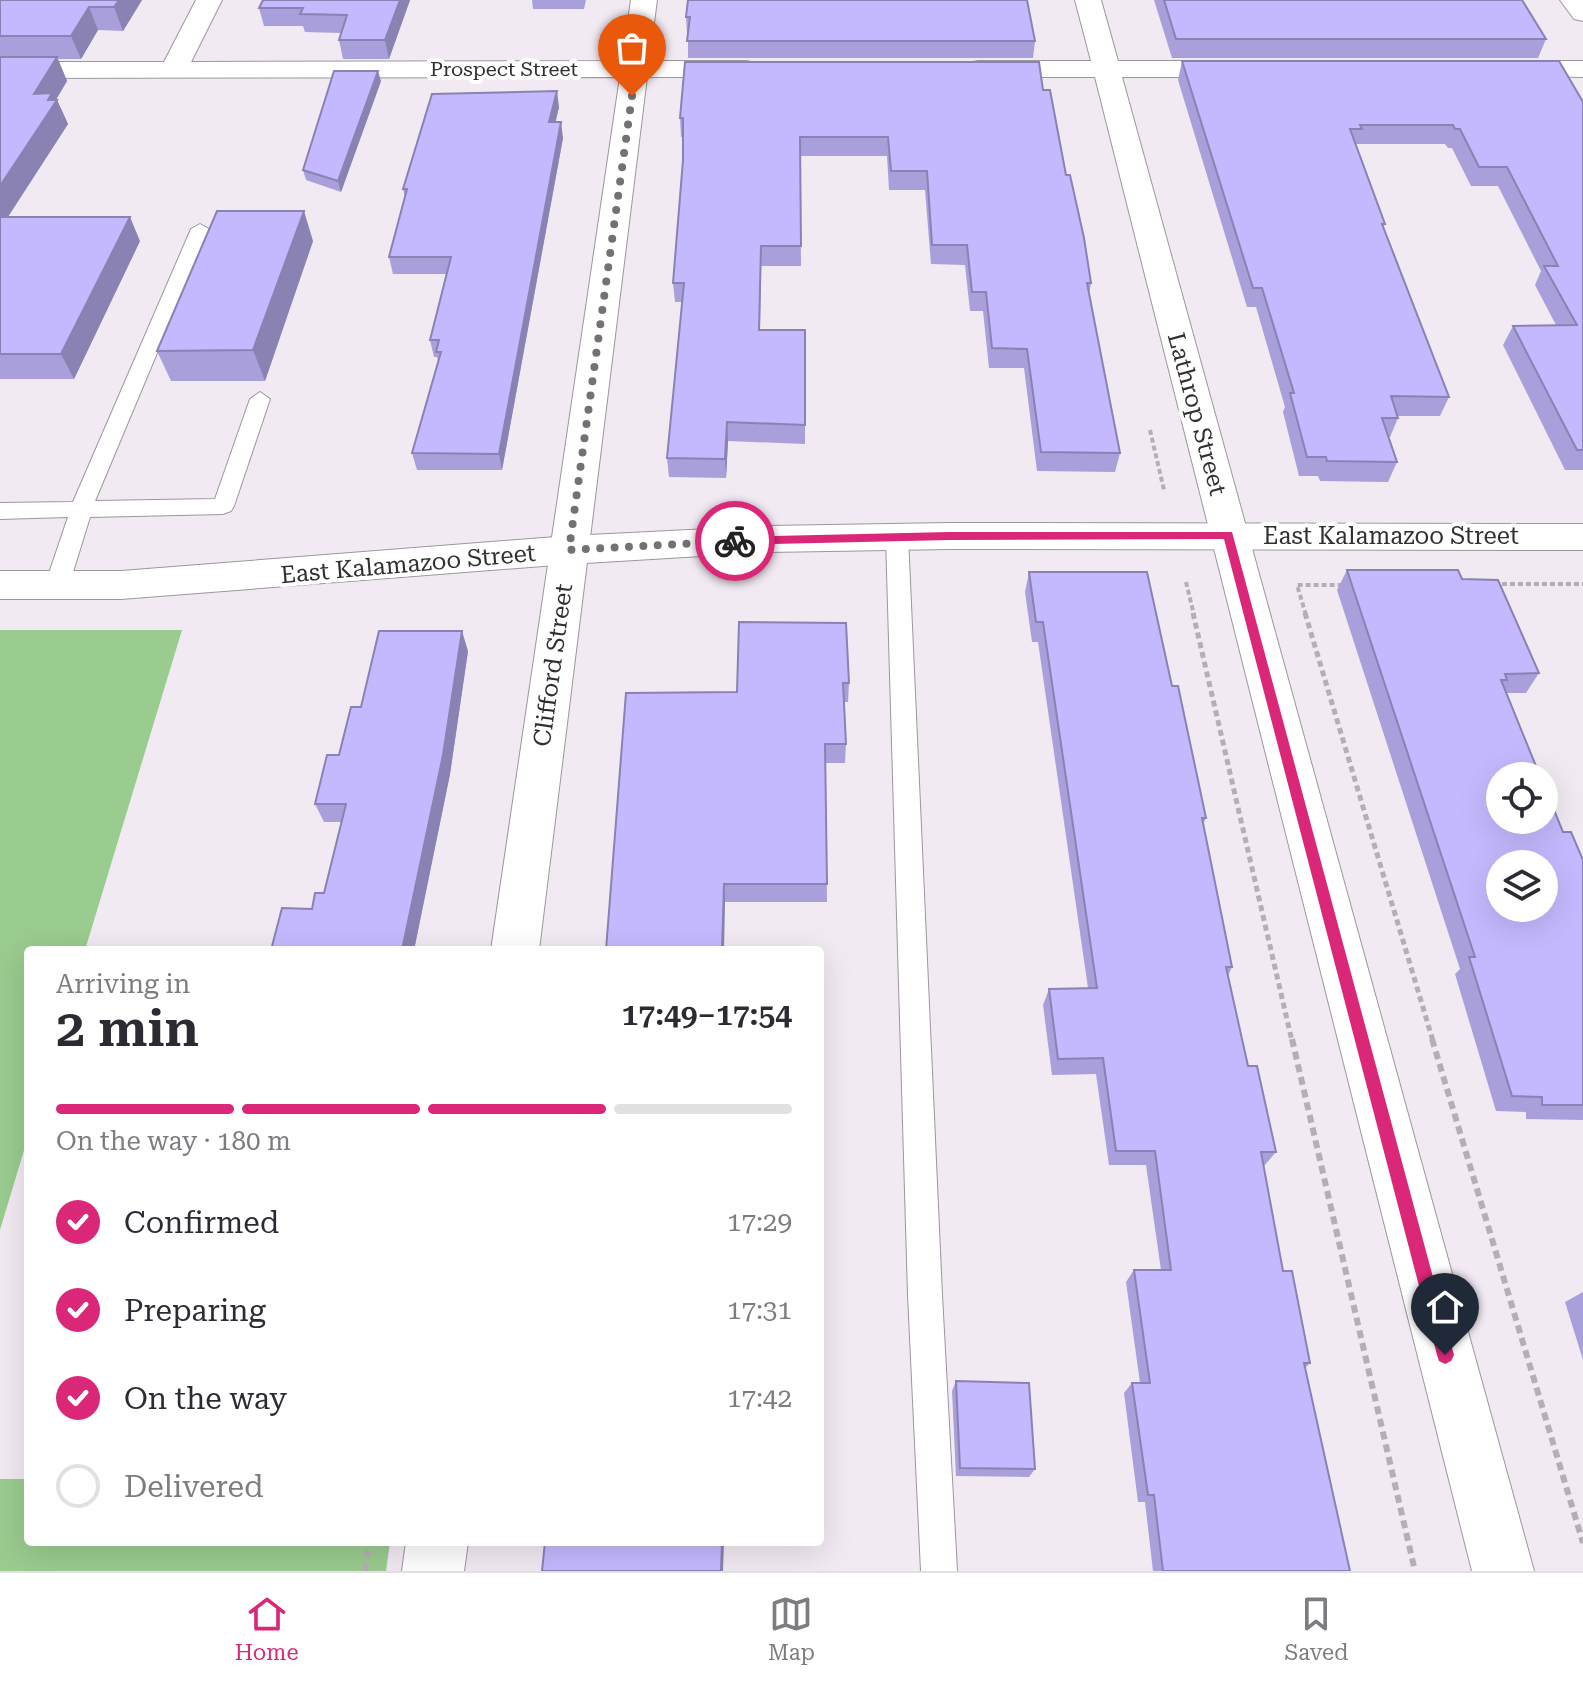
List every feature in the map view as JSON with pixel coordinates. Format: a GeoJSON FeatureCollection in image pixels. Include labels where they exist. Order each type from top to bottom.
{"type":"FeatureCollection","features":[{"type":"Feature","properties":{"kind":"street"},"geometry":{"type":"LineString","coordinates":[[173,70],[209,0]]}},
{"type":"Feature","properties":{"kind":"street","name":"Clifford Street"},"geometry":{"type":"LineString","coordinates":[[516,946],[644,0]]}},
{"type":"Feature","properties":{"kind":"street","name":"Lathrop Street"},"geometry":{"type":"LineString","coordinates":[[1088,0],[1503,1571]]}},
{"type":"Feature","properties":{"kind":"street"},"geometry":{"type":"LineString","coordinates":[[1573,0],[1583,13]]}},
{"type":"Feature","properties":{"kind":"street","name":"Prospect Street"},"geometry":{"type":"LineString","coordinates":[[0,70],[772,69]]}},
{"type":"Feature","properties":{"kind":"street"},"geometry":{"type":"LineString","coordinates":[[958,69],[1267,69]]}},
{"type":"Feature","properties":{"kind":"street"},"geometry":{"type":"LineString","coordinates":[[1470,69],[1583,69]]}},
{"type":"Feature","properties":{"kind":"street","name":"East Kalamazoo Street"},"geometry":{"type":"LineString","coordinates":[[0,585],[121,585],[300,574],[569,550],[768,539],[1228,535],[1583,537]]}},
{"type":"Feature","properties":{"kind":"street"},"geometry":{"type":"LineString","coordinates":[[433,1571],[436,1546]]}},
{"type":"Feature","properties":{"kind":"lane"},"geometry":{"type":"LineString","coordinates":[[57,585],[81,511],[200,229]]}},
{"type":"Feature","properties":{"kind":"lane"},"geometry":{"type":"LineString","coordinates":[[0,511],[223,506],[260,399]]}},
{"type":"Feature","properties":{"kind":"lane"},"geometry":{"type":"LineString","coordinates":[[897,537],[925,1295],[939,1571]]}},
{"type":"Feature","properties":{"kind":"path"},"geometry":{"type":"LineString","coordinates":[[1186,582],[1415,1571]]}},
{"type":"Feature","properties":{"kind":"path"},"geometry":{"type":"LineString","coordinates":[[1488,584],[1583,584]]}},
{"type":"Feature","properties":{"kind":"path"},"geometry":{"type":"LineString","coordinates":[[1345,585],[1297,585],[1583,1543]]}},
{"type":"Feature","properties":{"kind":"path"},"geometry":{"type":"LineString","coordinates":[[365,1571],[368,1546]]}},
{"type":"Feature","properties":{"kind":"green space"},"geometry":{"type":"Polygon","coordinates":[[[0,630],[182,630],[86,946],[24,946],[24,1150],[0,1230],[0,630]]]}},
{"type":"Feature","properties":{"kind":"green space"},"geometry":{"type":"Polygon","coordinates":[[[0,1479],[24,1479],[24,1546],[389,1546],[386,1571],[0,1571],[0,1479]]]}},
{"type":"Feature","properties":{"kind":"building"},"geometry":{"type":"Polygon","coordinates":[[[0,0],[119,0],[114,7],[89,7],[71,36],[0,36],[0,0]]]}},
{"type":"Feature","properties":{"kind":"building"},"geometry":{"type":"Polygon","coordinates":[[[263,0],[400,0],[385,40],[339,40],[347,15],[300,14],[303,8],[259,8],[263,0]]]}},
{"type":"Feature","properties":{"kind":"building"},"geometry":{"type":"Polygon","coordinates":[[[688,0],[1027,0],[1035,41],[687,41],[690,17],[686,17],[688,0]]]}},
{"type":"Feature","properties":{"kind":"building"},"geometry":{"type":"Polygon","coordinates":[[[1164,0],[1522,0],[1546,39],[1176,39],[1164,0]]]}},
{"type":"Feature","properties":{"kind":"building"},"geometry":{"type":"Polygon","coordinates":[[[0,57],[57,57],[34,94],[52,93],[48,100],[57,100],[0,186],[0,57]]]}},
{"type":"Feature","properties":{"kind":"building"},"geometry":{"type":"Polygon","coordinates":[[[1182,61],[1559,61],[1583,102],[1583,450],[1577,450],[1513,326],[1577,325],[1544,266],[1558,266],[1507,167],[1479,167],[1460,129],[1455,129],[1453,125],[1360,125],[1362,129],[1350,129],[1385,224],[1382,224],[1449,397],[1391,396],[1398,418],[1382,418],[1397,462],[1327,461],[1326,457],[1307,457],[1290,393],[1294,393],[1262,288],[1253,288],[1182,61]]]}},
{"type":"Feature","properties":{"kind":"building"},"geometry":{"type":"Polygon","coordinates":[[[685,62],[1039,62],[1043,90],[1050,90],[1066,175],[1070,175],[1084,238],[1091,283],[1087,283],[1120,453],[1041,452],[1027,349],[992,348],[986,292],[972,292],[967,245],[932,245],[927,171],[891,171],[888,137],[800,137],[801,246],[761,246],[759,330],[805,330],[805,425],[727,422],[725,459],[667,458],[684,283],[673,283],[683,160],[683,118],[680,118],[685,62]]]}},
{"type":"Feature","properties":{"kind":"building"},"geometry":{"type":"Polygon","coordinates":[[[334,71],[378,71],[338,181],[303,170],[334,71]]]}},
{"type":"Feature","properties":{"kind":"building"},"geometry":{"type":"Polygon","coordinates":[[[557,91],[549,122],[561,122],[499,454],[412,453],[441,352],[436,352],[439,340],[430,340],[451,257],[389,257],[407,189],[403,189],[432,94],[557,91]]]}},
{"type":"Feature","properties":{"kind":"building"},"geometry":{"type":"Polygon","coordinates":[[[217,211],[304,211],[253,350],[157,351],[217,211]]]}},
{"type":"Feature","properties":{"kind":"building"},"geometry":{"type":"Polygon","coordinates":[[[0,217],[130,217],[61,354],[0,354],[0,217]]]}},
{"type":"Feature","properties":{"kind":"building"},"geometry":{"type":"Polygon","coordinates":[[[1347,570],[1458,570],[1462,579],[1498,580],[1539,673],[1505,674],[1507,680],[1501,680],[1534,762],[1486,762],[1486,834],[1558,834],[1558,820],[1563,832],[1571,832],[1583,860],[1583,1105],[1542,1105],[1542,1097],[1512,1096],[1469,957],[1475,957],[1347,570]]]}},
{"type":"Feature","properties":{"kind":"building"},"geometry":{"type":"Polygon","coordinates":[[[1029,572],[1147,572],[1172,686],[1178,686],[1206,818],[1202,818],[1232,967],[1226,967],[1248,1066],[1257,1066],[1276,1152],[1261,1152],[1283,1271],[1292,1271],[1310,1363],[1304,1363],[1350,1571],[1163,1571],[1154,1495],[1148,1495],[1132,1383],[1150,1383],[1134,1270],[1171,1270],[1155,1151],[1116,1151],[1103,1058],[1058,1059],[1049,989],[1097,988],[1043,622],[1036,622],[1029,572]]]}},
{"type":"Feature","properties":{"kind":"building"},"geometry":{"type":"Polygon","coordinates":[[[739,622],[846,623],[849,683],[843,683],[846,744],[825,744],[827,884],[724,884],[722,946],[606,946],[626,693],[737,692],[739,622]]]}},
{"type":"Feature","properties":{"kind":"building"},"geometry":{"type":"Polygon","coordinates":[[[379,631],[462,631],[443,755],[403,946],[272,946],[282,908],[312,909],[315,893],[324,893],[346,804],[315,804],[327,755],[339,755],[351,707],[361,707],[379,631]]]}},
{"type":"Feature","properties":{"kind":"building"},"geometry":{"type":"Polygon","coordinates":[[[956,1381],[1029,1383],[1035,1469],[960,1468],[956,1381]]]}},
{"type":"Feature","properties":{"kind":"building"},"geometry":{"type":"Polygon","coordinates":[[[545,1546],[722,1546],[721,1571],[542,1571],[545,1546]]]}},
{"type":"Feature","properties":{"kind":"way so far"},"geometry":{"type":"LineString","coordinates":[[632,96],[569,550],[735,541]]}},
{"type":"Feature","properties":{"kind":"route"},"geometry":{"type":"LineString","coordinates":[[735,541],[1228,535],[1445,1355]]}}]}
